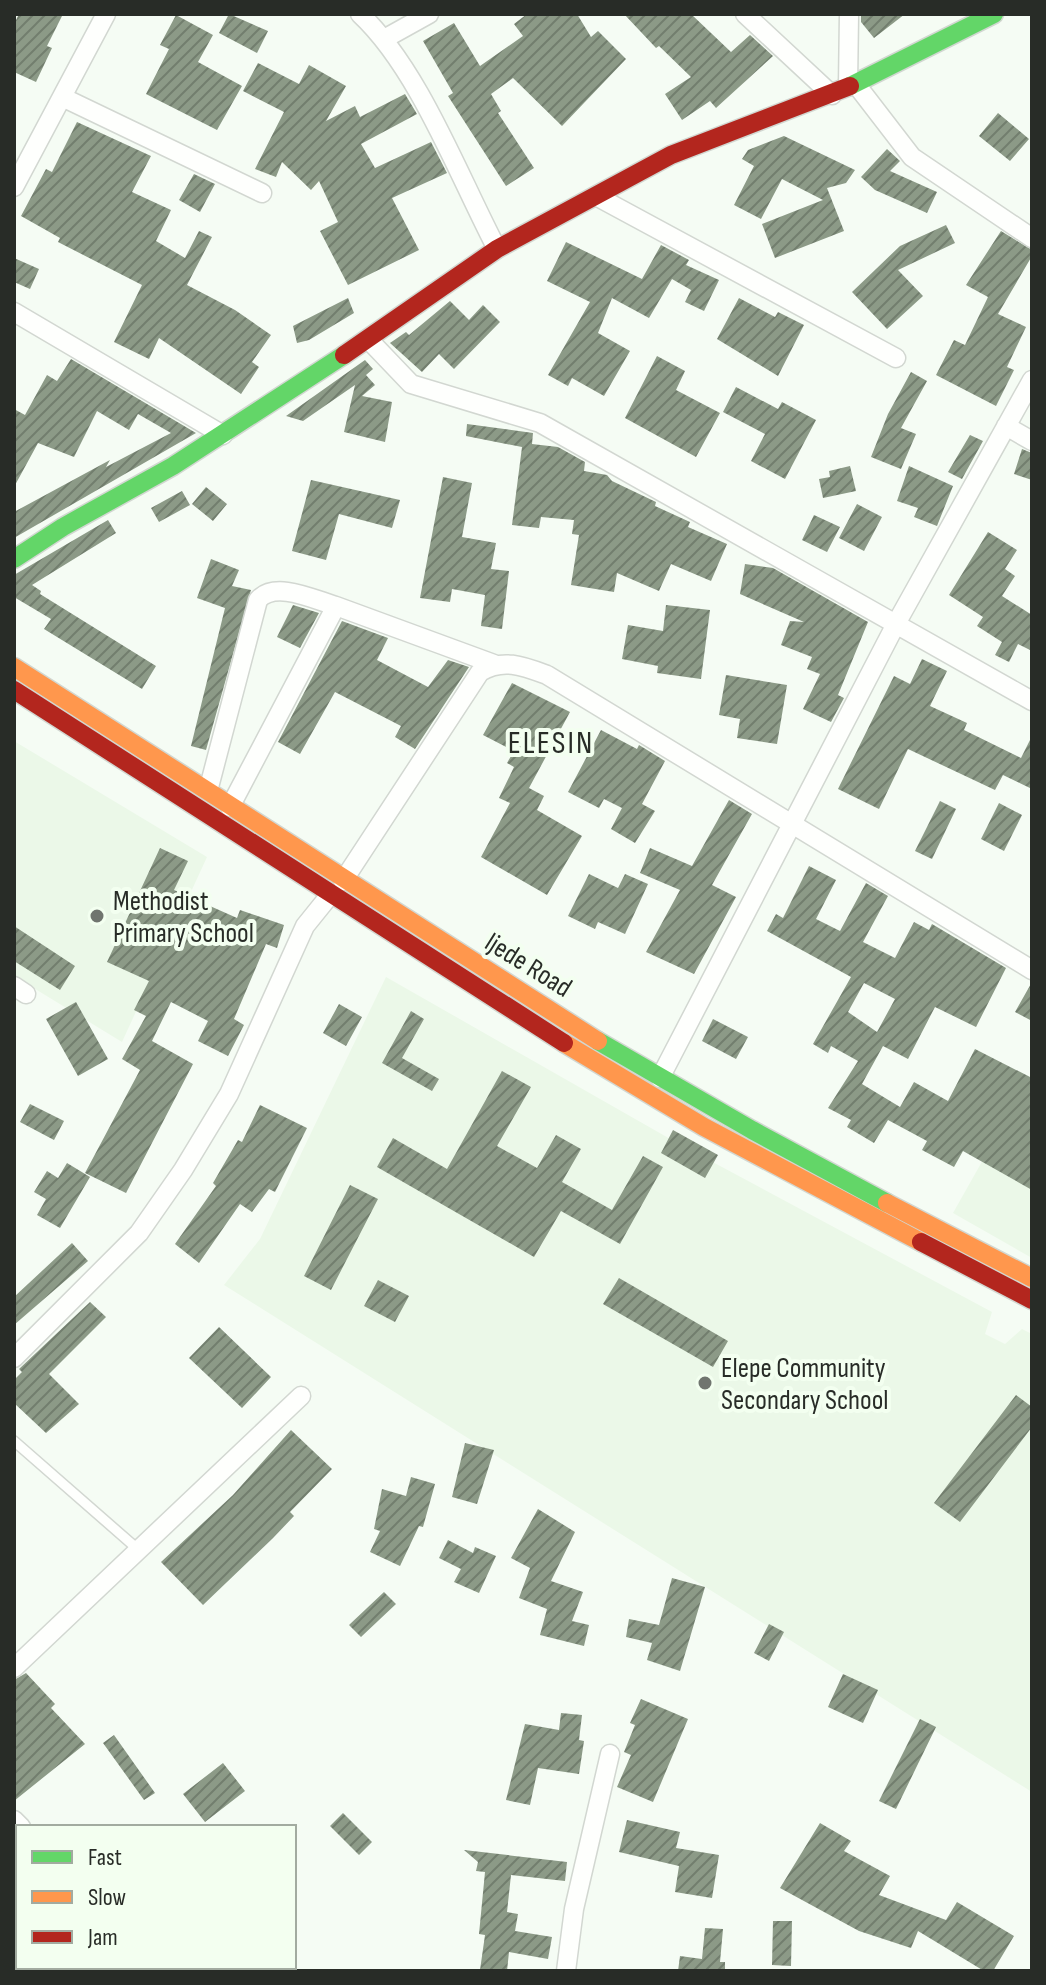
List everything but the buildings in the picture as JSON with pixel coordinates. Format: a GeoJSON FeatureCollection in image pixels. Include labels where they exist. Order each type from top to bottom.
{"type":"FeatureCollection","features":[{"type":"Feature","properties":{"kind":"main road"},"geometry":{"type":"LineString","coordinates":[[14,559],[223,435],[497,249],[671,155],[845,88],[994,14]]}},
{"type":"Feature","properties":{"kind":"main road","name":"Ijede Road"},"geometry":{"type":"LineString","coordinates":[[14,667],[343,881],[660,1078],[786,1149],[1032,1278]]}},
{"type":"Feature","properties":{"kind":"main road","name":"Ijede Road"},"geometry":{"type":"LineString","coordinates":[[14,690],[330,895],[657,1099],[777,1168],[1032,1300]]}},
{"type":"Feature","properties":{"kind":"main road"},"geometry":{"type":"LineString","coordinates":[[777,1168],[786,1149]]}},
{"type":"Feature","properties":{"kind":"street"},"geometry":{"type":"LineString","coordinates":[[16,180],[106,14]]}},
{"type":"Feature","properties":{"kind":"street"},"geometry":{"type":"LineString","coordinates":[[360,14],[384,39],[413,85],[497,249]]}},
{"type":"Feature","properties":{"kind":"street"},"geometry":{"type":"LineString","coordinates":[[384,39],[429,14]]}},
{"type":"Feature","properties":{"kind":"street"},"geometry":{"type":"LineString","coordinates":[[745,14],[845,88],[912,157],[1032,238]]}},
{"type":"Feature","properties":{"kind":"street"},"geometry":{"type":"LineString","coordinates":[[845,88],[849,14]]}},
{"type":"Feature","properties":{"kind":"street"},"geometry":{"type":"LineString","coordinates":[[62,97],[262,193]]}},
{"type":"Feature","properties":{"kind":"street"},"geometry":{"type":"LineString","coordinates":[[596,196],[896,358]]}},
{"type":"Feature","properties":{"kind":"street"},"geometry":{"type":"LineString","coordinates":[[14,312],[223,435]]}},
{"type":"Feature","properties":{"kind":"street"},"geometry":{"type":"LineString","coordinates":[[368,339],[411,384],[540,423],[1032,701]]}},
{"type":"Feature","properties":{"kind":"street"},"geometry":{"type":"LineString","coordinates":[[660,1078],[795,825],[897,622],[1032,380]]}},
{"type":"Feature","properties":{"kind":"street"},"geometry":{"type":"LineString","coordinates":[[1006,426],[1032,441]]}},
{"type":"Feature","properties":{"kind":"street"},"geometry":{"type":"LineString","coordinates":[[208,791],[258,600],[263,594],[274,591],[336,606],[494,664],[517,664],[547,675],[1032,970]]}},
{"type":"Feature","properties":{"kind":"street"},"geometry":{"type":"LineString","coordinates":[[230,807],[336,606]]}},
{"type":"Feature","properties":{"kind":"street"},"geometry":{"type":"LineString","coordinates":[[343,881],[480,672],[494,664]]}},
{"type":"Feature","properties":{"kind":"street"},"geometry":{"type":"LineString","coordinates":[[14,1358],[139,1233],[183,1170],[229,1094],[305,926],[330,895]]}},
{"type":"Feature","properties":{"kind":"street"},"geometry":{"type":"LineString","coordinates":[[14,1668],[141,1552],[301,1396]]}},
{"type":"Feature","properties":{"kind":"street"},"geometry":{"type":"LineString","coordinates":[[566,1971],[574,1909],[610,1754]]}},
{"type":"Feature","properties":{"kind":"lane"},"geometry":{"type":"LineString","coordinates":[[14,1441],[141,1552]]}},
{"type":"Feature","properties":{"kind":"shaded area","name":"Methodist Primary School"},"geometry":{"type":"Polygon","coordinates":[[[14,741],[207,857],[122,1042],[14,976],[14,741]]]}},
{"type":"Feature","properties":{"kind":"shaded area","name":"Elepe Community Secondary School"},"geometry":{"type":"Polygon","coordinates":[[[386,977],[679,1144],[992,1312],[985,1334],[1005,1344],[1022,1329],[1032,1334],[1032,1792],[224,1285],[260,1239],[386,977]]]}},
{"type":"Feature","properties":{"kind":"shaded area"},"geometry":{"type":"Polygon","coordinates":[[[1024,1087],[1032,1092],[1032,1258],[953,1213],[1024,1087]]]}},
{"type":"Feature","properties":{"kind":"traffic: fast"},"geometry":{"type":"LineString","coordinates":[[850,86],[994,14]]}},
{"type":"Feature","properties":{"kind":"traffic: fast"},"geometry":{"type":"LineString","coordinates":[[14,559],[63,527],[173,466],[344,355]]}},
{"type":"Feature","properties":{"kind":"traffic: fast"},"geometry":{"type":"LineString","coordinates":[[598,1041],[887,1203]]}},
{"type":"Feature","properties":{"kind":"traffic: slow"},"geometry":{"type":"LineString","coordinates":[[14,667],[598,1041]]}},
{"type":"Feature","properties":{"kind":"traffic: slow"},"geometry":{"type":"LineString","coordinates":[[564,1043],[704,1127],[921,1242]]}},
{"type":"Feature","properties":{"kind":"traffic: slow"},"geometry":{"type":"LineString","coordinates":[[887,1203],[1032,1278]]}},
{"type":"Feature","properties":{"kind":"traffic: jam"},"geometry":{"type":"LineString","coordinates":[[344,355],[497,249],[671,155],[850,86]]}},
{"type":"Feature","properties":{"kind":"traffic: jam"},"geometry":{"type":"LineString","coordinates":[[14,690],[564,1043]]}},
{"type":"Feature","properties":{"kind":"traffic: jam"},"geometry":{"type":"LineString","coordinates":[[921,1242],[1032,1300]]}},
{"type":"Feature","properties":{"kind":"place","name":"Methodist Primary School"},"geometry":{"type":"Point","coordinates":[97,916]}},
{"type":"Feature","properties":{"kind":"place","name":"Elepe Community Secondary School"},"geometry":{"type":"Point","coordinates":[705,1383]}},
{"type":"Feature","properties":{"kind":"district","name":"ELESIN"},"geometry":{"type":"Point","coordinates":[551,742]}}]}
